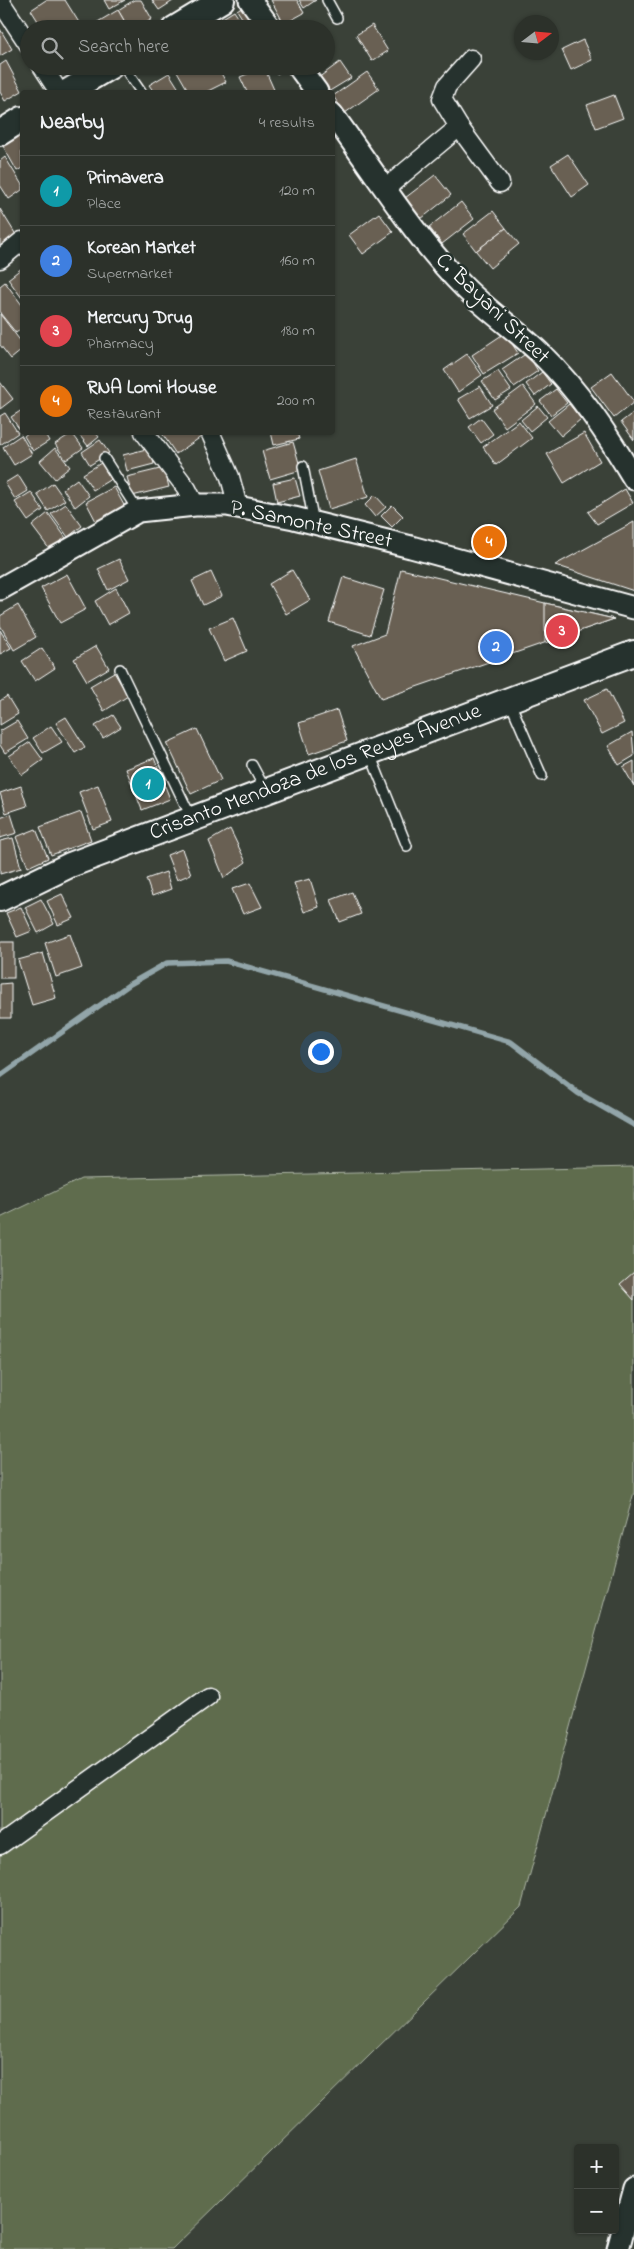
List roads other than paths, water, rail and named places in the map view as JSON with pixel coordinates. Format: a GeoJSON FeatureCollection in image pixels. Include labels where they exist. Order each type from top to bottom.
{"type":"FeatureCollection","features":[{"type":"Feature","properties":{"kind":"main road"},"geometry":{"type":"LineString","coordinates":[[189,20],[222,0]]}},
{"type":"Feature","properties":{"kind":"main road"},"geometry":{"type":"LineString","coordinates":[[70,90],[96,75]]}},
{"type":"Feature","properties":{"kind":"main road"},"geometry":{"type":"LineString","coordinates":[[0,133],[20,120]]}},
{"type":"Feature","properties":{"kind":"main road","name":"Crisanto Mendoza de los Reyes Avenue"},"geometry":{"type":"LineString","coordinates":[[0,899],[70,865],[370,754],[634,653]]}},
{"type":"Feature","properties":{"kind":"street"},"geometry":{"type":"LineString","coordinates":[[250,0],[264,20]]}},
{"type":"Feature","properties":{"kind":"street"},"geometry":{"type":"LineString","coordinates":[[0,1],[20,31]]}},
{"type":"Feature","properties":{"kind":"street"},"geometry":{"type":"LineString","coordinates":[[471,59],[447,86],[442,98],[459,127],[500,184]]}},
{"type":"Feature","properties":{"kind":"street"},"geometry":{"type":"LineString","coordinates":[[48,75],[58,90]]}},
{"type":"Feature","properties":{"kind":"street"},"geometry":{"type":"LineString","coordinates":[[305,75],[316,90]]}},
{"type":"Feature","properties":{"kind":"street","name":"C. Bayani Street"},"geometry":{"type":"LineString","coordinates":[[335,118],[431,250],[465,288],[542,354],[575,391],[616,448],[634,479]]}},
{"type":"Feature","properties":{"kind":"street"},"geometry":{"type":"LineString","coordinates":[[386,188],[459,127]]}},
{"type":"Feature","properties":{"kind":"street"},"geometry":{"type":"LineString","coordinates":[[0,259],[20,243]]}},
{"type":"Feature","properties":{"kind":"street"},"geometry":{"type":"LineString","coordinates":[[146,435],[186,489],[195,505]]}},
{"type":"Feature","properties":{"kind":"street"},"geometry":{"type":"LineString","coordinates":[[211,435],[230,477],[238,507]]}},
{"type":"Feature","properties":{"kind":"street","name":"P. Samonte Street"},"geometry":{"type":"LineString","coordinates":[[0,589],[138,511],[195,505],[238,507],[314,523],[634,608]]}},
{"type":"Feature","properties":{"kind":"street"},"geometry":{"type":"LineString","coordinates":[[0,1845],[208,1696]]}},
{"type":"Feature","properties":{"kind":"street"},"geometry":{"type":"LineString","coordinates":[[618,2249],[634,2189]]}},
{"type":"Feature","properties":{"kind":"lane"},"geometry":{"type":"LineString","coordinates":[[327,0],[337,18]]}},
{"type":"Feature","properties":{"kind":"lane"},"geometry":{"type":"LineString","coordinates":[[129,75],[140,90]]}},
{"type":"Feature","properties":{"kind":"lane"},"geometry":{"type":"LineString","coordinates":[[104,458],[138,511]]}},
{"type":"Feature","properties":{"kind":"lane"},"geometry":{"type":"LineString","coordinates":[[302,466],[314,523]]}},
{"type":"Feature","properties":{"kind":"lane"},"geometry":{"type":"LineString","coordinates":[[120,670],[192,819]]}},
{"type":"Feature","properties":{"kind":"lane"},"geometry":{"type":"LineString","coordinates":[[509,700],[542,776]]}},
{"type":"Feature","properties":{"kind":"lane"},"geometry":{"type":"LineString","coordinates":[[370,754],[407,846]]}},
{"type":"Feature","properties":{"kind":"lane"},"geometry":{"type":"LineString","coordinates":[[252,765],[266,792]]}},
{"type":"Feature","properties":{"kind":"waterway"},"geometry":{"type":"LineString","coordinates":[[0,1076],[130,984],[167,963],[226,961],[511,1042],[578,1093],[634,1125]]}},
{"type":"Feature","properties":{"kind":"place","name":"RNA Lomi House"},"geometry":{"type":"Point","coordinates":[489,542]}},
{"type":"Feature","properties":{"kind":"place","name":"Mercury Drug"},"geometry":{"type":"Point","coordinates":[562,631]}},
{"type":"Feature","properties":{"kind":"place","name":"Korean Market"},"geometry":{"type":"Point","coordinates":[496,647]}},
{"type":"Feature","properties":{"kind":"place","name":"Primavera"},"geometry":{"type":"Point","coordinates":[148,784]}}]}
